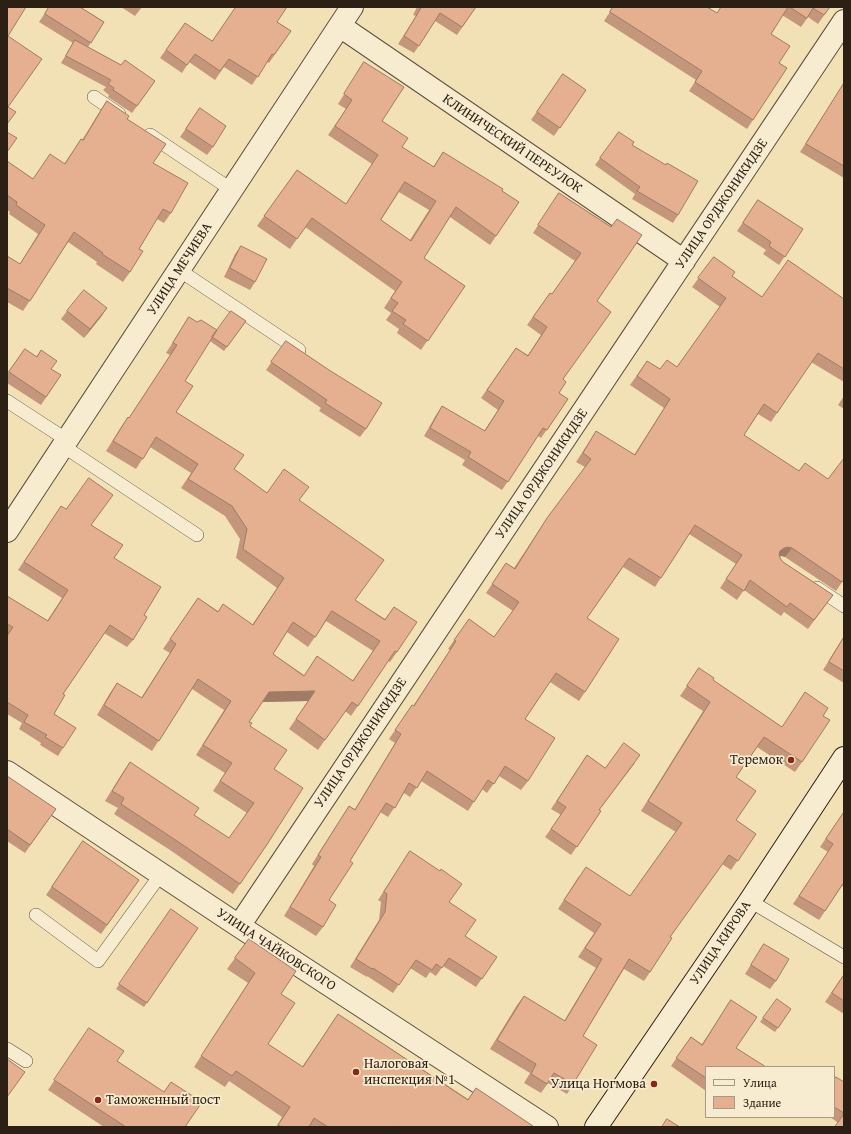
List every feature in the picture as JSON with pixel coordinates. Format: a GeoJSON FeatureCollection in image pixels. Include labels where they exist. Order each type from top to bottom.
{"type":"FeatureCollection","features":[{"type":"Feature","properties":{"kind":"street","name":"УЛИЦА МЕЧИЕВА"},"geometry":{"type":"LineString","coordinates":[[7,531],[352,7]]}},
{"type":"Feature","properties":{"kind":"street","name":"УЛИЦА ОРДЖОНИКИДЗЕ"},"geometry":{"type":"LineString","coordinates":[[239,926],[844,21]]}},
{"type":"Feature","properties":{"kind":"street","name":"КЛИНИЧЕСКИЙ ПЕРЕУЛОК"},"geometry":{"type":"LineString","coordinates":[[340,26],[684,261]]}},
{"type":"Feature","properties":{"kind":"street","name":"УЛИЦА КИРОВА"},"geometry":{"type":"LineString","coordinates":[[596,1127],[750,901],[844,758]]}},
{"type":"Feature","properties":{"kind":"street","name":"УЛИЦА ЧАЙКОВСКОГО"},"geometry":{"type":"LineString","coordinates":[[7,772],[239,926],[547,1127]]}},
{"type":"Feature","properties":{"kind":"lane"},"geometry":{"type":"LineString","coordinates":[[94,97],[127,119]]}},
{"type":"Feature","properties":{"kind":"lane"},"geometry":{"type":"LineString","coordinates":[[140,128],[232,190]]}},
{"type":"Feature","properties":{"kind":"lane"},"geometry":{"type":"LineString","coordinates":[[179,270],[312,358]]}},
{"type":"Feature","properties":{"kind":"lane"},"geometry":{"type":"LineString","coordinates":[[7,401],[197,535]]}},
{"type":"Feature","properties":{"kind":"lane"},"geometry":{"type":"LineString","coordinates":[[806,581],[844,606]]}},
{"type":"Feature","properties":{"kind":"lane"},"geometry":{"type":"LineString","coordinates":[[36,915],[98,961],[161,874]]}},
{"type":"Feature","properties":{"kind":"lane"},"geometry":{"type":"LineString","coordinates":[[750,901],[844,957]]}},
{"type":"Feature","properties":{"kind":"lane"},"geometry":{"type":"LineString","coordinates":[[7,1049],[26,1061]]}},
{"type":"Feature","properties":{"kind":"building"},"geometry":{"type":"Polygon","coordinates":[[[7,7],[26,7],[8,36],[42,59],[8,107],[16,112],[7,124],[7,7]]]}},
{"type":"Feature","properties":{"kind":"building"},"geometry":{"type":"Polygon","coordinates":[[[49,7],[80,7],[104,22],[91,43],[45,14],[49,7]]]}},
{"type":"Feature","properties":{"kind":"building"},"geometry":{"type":"Polygon","coordinates":[[[236,7],[287,7],[277,22],[291,31],[274,55],[272,54],[258,77],[229,59],[220,71],[195,54],[187,65],[166,50],[185,23],[212,41],[236,7]]]}},
{"type":"Feature","properties":{"kind":"building"},"geometry":{"type":"Polygon","coordinates":[[[419,7],[476,7],[462,27],[440,13],[419,46],[404,36],[421,8],[419,7]]]}},
{"type":"Feature","properties":{"kind":"building"},"geometry":{"type":"Polygon","coordinates":[[[613,7],[707,7],[717,13],[721,7],[788,7],[771,34],[790,46],[779,63],[787,68],[753,120],[695,82],[702,71],[610,12],[613,7]]]}},
{"type":"Feature","properties":{"kind":"building"},"geometry":{"type":"Polygon","coordinates":[[[790,7],[830,7],[824,15],[813,8],[807,18],[790,7]]]}},
{"type":"Feature","properties":{"kind":"building"},"geometry":{"type":"Polygon","coordinates":[[[75,40],[121,65],[125,60],[155,81],[137,106],[113,90],[114,88],[108,84],[111,80],[66,56],[75,40]]]}},
{"type":"Feature","properties":{"kind":"building"},"geometry":{"type":"Polygon","coordinates":[[[364,62],[404,87],[382,121],[408,138],[402,147],[434,167],[443,152],[503,189],[502,191],[519,202],[496,236],[456,207],[424,258],[465,286],[428,341],[403,324],[406,320],[392,311],[398,303],[391,298],[402,282],[312,218],[297,239],[264,216],[297,170],[346,204],[378,155],[335,126],[352,100],[344,94],[364,62]],[[405,182],[381,220],[411,241],[436,201],[405,182]]]}},
{"type":"Feature","properties":{"kind":"building"},"geometry":{"type":"Polygon","coordinates":[[[563,74],[586,90],[560,128],[537,112],[563,74]]]}},
{"type":"Feature","properties":{"kind":"building"},"geometry":{"type":"Polygon","coordinates":[[[844,83],[844,166],[806,144],[844,83]]]}},
{"type":"Feature","properties":{"kind":"building"},"geometry":{"type":"Polygon","coordinates":[[[107,101],[129,116],[127,119],[166,144],[153,163],[188,183],[171,213],[163,209],[139,249],[143,251],[130,272],[102,254],[103,253],[74,232],[30,301],[7,288],[7,256],[20,264],[45,225],[16,205],[17,202],[7,195],[7,161],[33,179],[50,154],[65,164],[81,139],[83,140],[107,101]]]}},
{"type":"Feature","properties":{"kind":"building"},"geometry":{"type":"Polygon","coordinates":[[[200,108],[226,126],[213,147],[186,129],[200,108]]]}},
{"type":"Feature","properties":{"kind":"building"},"geometry":{"type":"Polygon","coordinates":[[[7,132],[17,138],[7,152],[7,132]]]}},
{"type":"Feature","properties":{"kind":"building"},"geometry":{"type":"Polygon","coordinates":[[[619,132],[634,142],[632,145],[666,165],[667,163],[698,181],[678,215],[637,191],[640,187],[600,158],[619,132]]]}},
{"type":"Feature","properties":{"kind":"building"},"geometry":{"type":"Polygon","coordinates":[[[559,193],[611,227],[617,219],[642,235],[597,301],[611,312],[563,379],[566,382],[559,393],[568,399],[547,430],[543,428],[508,482],[468,457],[471,452],[430,428],[442,406],[485,431],[504,401],[487,390],[516,348],[528,356],[547,327],[533,317],[550,293],[552,294],[581,253],[538,225],[559,193]]]}},
{"type":"Feature","properties":{"kind":"building"},"geometry":{"type":"Polygon","coordinates":[[[758,200],[803,229],[785,257],[769,246],[771,242],[743,223],[758,200]]]}},
{"type":"Feature","properties":{"kind":"building"},"geometry":{"type":"Polygon","coordinates":[[[241,246],[267,259],[255,282],[230,268],[241,246]]]}},
{"type":"Feature","properties":{"kind":"building"},"geometry":{"type":"Polygon","coordinates":[[[714,257],[735,272],[732,276],[762,297],[788,260],[844,299],[844,369],[818,353],[777,413],[764,404],[744,435],[799,471],[805,463],[828,479],[844,458],[844,579],[842,582],[792,548],[784,548],[780,551],[780,558],[783,562],[833,595],[814,620],[790,603],[787,607],[750,580],[744,591],[726,579],[742,555],[695,525],[661,578],[629,558],[587,618],[619,639],[585,692],[556,673],[525,719],[555,738],[528,781],[505,766],[494,784],[488,780],[474,802],[427,771],[417,788],[409,783],[395,808],[386,803],[350,861],[353,863],[329,900],[336,905],[323,927],[290,907],[321,857],[318,855],[349,806],[355,810],[401,734],[395,730],[412,705],[414,706],[456,641],[454,640],[469,619],[494,637],[519,602],[492,584],[506,563],[515,569],[547,518],[591,459],[583,453],[596,431],[635,455],[670,399],[637,376],[647,361],[660,369],[667,360],[677,367],[726,298],[698,278],[714,257]]]}},
{"type":"Feature","properties":{"kind":"building"},"geometry":{"type":"Polygon","coordinates":[[[84,290],[107,308],[90,329],[67,311],[84,290]]]}},
{"type":"Feature","properties":{"kind":"building"},"geometry":{"type":"Polygon","coordinates":[[[231,311],[246,321],[227,347],[212,337],[231,311]]]}},
{"type":"Feature","properties":{"kind":"building"},"geometry":{"type":"Polygon","coordinates":[[[189,317],[197,322],[201,320],[217,330],[185,381],[193,386],[176,412],[244,455],[234,469],[267,493],[284,469],[309,487],[299,500],[384,560],[355,600],[385,620],[394,607],[417,622],[397,652],[395,651],[358,706],[352,702],[325,740],[296,719],[315,691],[269,692],[249,722],[252,723],[250,726],[287,750],[274,769],[303,788],[240,884],[121,804],[124,798],[112,791],[130,762],[199,808],[194,815],[229,838],[254,803],[220,781],[232,763],[203,745],[231,701],[198,679],[159,741],[104,705],[117,683],[142,698],[176,644],[170,639],[198,598],[218,612],[223,604],[253,625],[284,578],[243,549],[247,529],[232,506],[188,479],[198,464],[156,437],[143,459],[113,441],[177,345],[173,343],[189,317]],[[332,611],[315,637],[293,622],[273,654],[304,676],[317,656],[353,681],[380,641],[332,611]]]}},
{"type":"Feature","properties":{"kind":"building"},"geometry":{"type":"Polygon","coordinates":[[[286,341],[382,403],[366,429],[325,403],[327,400],[271,362],[286,341]]]}},
{"type":"Feature","properties":{"kind":"building"},"geometry":{"type":"Polygon","coordinates":[[[25,349],[37,357],[41,350],[57,361],[51,369],[61,375],[46,397],[9,372],[25,349]]]}},
{"type":"Feature","properties":{"kind":"building"},"geometry":{"type":"Polygon","coordinates":[[[89,478],[113,495],[91,525],[123,545],[114,558],[161,587],[144,615],[147,617],[133,640],[110,625],[63,694],[65,695],[54,714],[76,728],[63,748],[45,737],[47,735],[24,722],[28,715],[7,702],[7,636],[13,627],[7,624],[7,596],[48,621],[68,590],[24,562],[61,506],[66,509],[89,478]]]}},
{"type":"Feature","properties":{"kind":"building"},"geometry":{"type":"Polygon","coordinates":[[[844,637],[844,671],[829,662],[844,637]]]}},
{"type":"Feature","properties":{"kind":"building"},"geometry":{"type":"Polygon","coordinates":[[[699,668],[714,678],[713,680],[782,727],[805,692],[828,708],[823,716],[830,720],[802,762],[764,737],[736,777],[756,791],[736,820],[756,834],[738,861],[729,855],[670,937],[672,938],[650,972],[629,959],[583,1036],[597,1045],[573,1084],[554,1073],[547,1084],[531,1074],[536,1064],[497,1040],[524,996],[565,1021],[602,959],[585,948],[601,924],[564,900],[586,867],[630,896],[682,823],[648,801],[710,702],[687,686],[699,668]]]}},
{"type":"Feature","properties":{"kind":"building"},"geometry":{"type":"Polygon","coordinates":[[[624,743],[640,755],[599,810],[601,811],[577,847],[551,829],[566,807],[557,801],[587,755],[605,768],[624,743]]]}},
{"type":"Feature","properties":{"kind":"building"},"geometry":{"type":"Polygon","coordinates":[[[7,776],[56,809],[30,845],[7,829],[7,776]]]}},
{"type":"Feature","properties":{"kind":"building"},"geometry":{"type":"Polygon","coordinates":[[[844,812],[844,882],[825,911],[799,896],[833,844],[826,839],[844,812]]]}},
{"type":"Feature","properties":{"kind":"building"},"geometry":{"type":"Polygon","coordinates":[[[83,841],[139,880],[107,925],[52,887],[83,841]]]}},
{"type":"Feature","properties":{"kind":"building"},"geometry":{"type":"Polygon","coordinates":[[[410,851],[440,871],[441,869],[462,884],[449,902],[476,920],[465,936],[497,957],[482,979],[449,958],[442,968],[436,964],[432,970],[416,960],[399,985],[356,959],[385,912],[387,894],[384,892],[410,851]]]}},
{"type":"Feature","properties":{"kind":"building"},"geometry":{"type":"Polygon","coordinates":[[[171,909],[198,928],[147,1003],[119,984],[171,909]]]}},
{"type":"Feature","properties":{"kind":"building"},"geometry":{"type":"Polygon","coordinates":[[[249,939],[296,971],[281,994],[295,1003],[268,1044],[303,1067],[338,1014],[468,1100],[476,1088],[533,1127],[328,1127],[314,1118],[309,1127],[282,1127],[278,1125],[290,1107],[236,1071],[232,1076],[201,1056],[255,973],[235,958],[249,939]]]}},
{"type":"Feature","properties":{"kind":"building"},"geometry":{"type":"Polygon","coordinates":[[[764,944],[789,959],[776,981],[751,965],[764,944]]]}},
{"type":"Feature","properties":{"kind":"building"},"geometry":{"type":"Polygon","coordinates":[[[844,975],[844,1001],[832,993],[844,975]]]}},
{"type":"Feature","properties":{"kind":"building"},"geometry":{"type":"Polygon","coordinates":[[[777,999],[791,1009],[778,1028],[763,1018],[777,999]]]}},
{"type":"Feature","properties":{"kind":"building"},"geometry":{"type":"Polygon","coordinates":[[[731,1000],[757,1017],[736,1048],[764,1066],[705,1066],[705,1077],[676,1058],[691,1037],[702,1045],[731,1000]]]}},
{"type":"Feature","properties":{"kind":"building"},"geometry":{"type":"Polygon","coordinates":[[[89,1028],[124,1051],[117,1061],[164,1092],[171,1082],[202,1102],[185,1127],[126,1127],[54,1080],[89,1028]]]}},
{"type":"Feature","properties":{"kind":"building"},"geometry":{"type":"Polygon","coordinates":[[[7,1059],[25,1072],[7,1097],[7,1059]]]}},
{"type":"Feature","properties":{"kind":"building"},"geometry":{"type":"Polygon","coordinates":[[[836,1077],[844,1082],[844,1113],[835,1108],[836,1077]]]}},
{"type":"Feature","properties":{"kind":"building"},"geometry":{"type":"Polygon","coordinates":[[[844,1114],[844,1127],[835,1127],[844,1114]]]}},
{"type":"Feature","properties":{"kind":"building"},"geometry":{"type":"Polygon","coordinates":[[[667,1119],[680,1127],[662,1127],[667,1119]]]}},
{"type":"Feature","properties":{"kind":"place","name":"Теремок"},"geometry":{"type":"Point","coordinates":[791,760]}},
{"type":"Feature","properties":{"kind":"place","name":"Налоговая инспекция №1"},"geometry":{"type":"Point","coordinates":[356,1072]}},
{"type":"Feature","properties":{"kind":"place","name":"Улица Ногмова"},"geometry":{"type":"Point","coordinates":[654,1084]}},
{"type":"Feature","properties":{"kind":"place","name":"Таможенный пост"},"geometry":{"type":"Point","coordinates":[98,1100]}}]}
